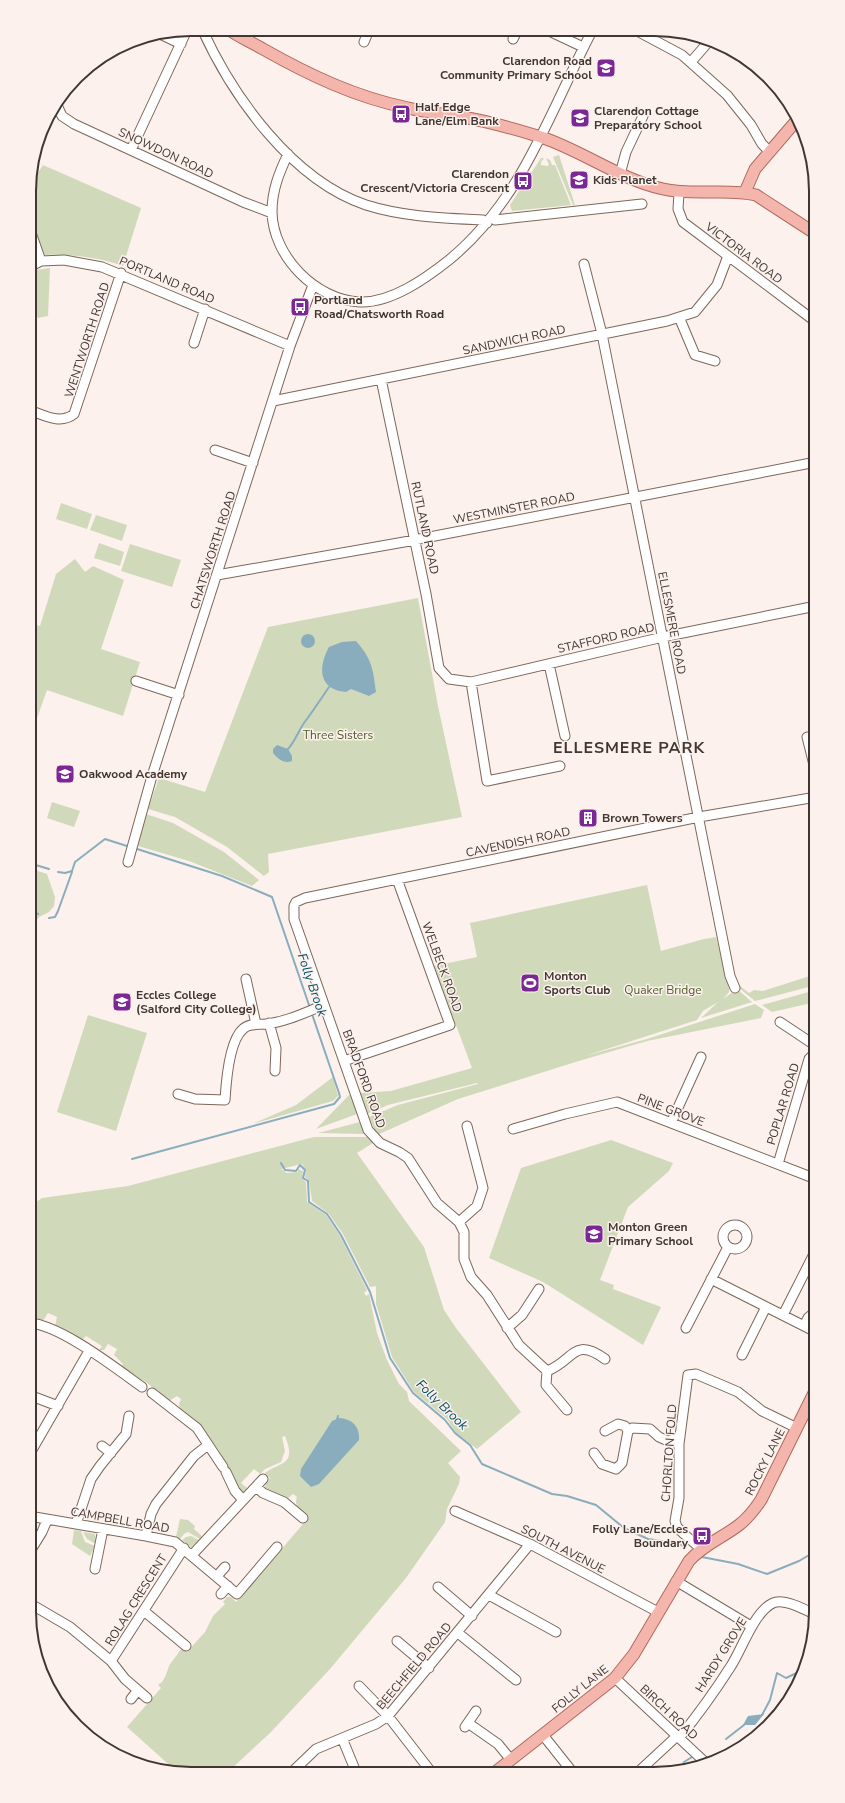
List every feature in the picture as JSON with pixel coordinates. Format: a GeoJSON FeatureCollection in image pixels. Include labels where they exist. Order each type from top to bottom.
{"type":"FeatureCollection","features":[{"type":"Feature","properties":{"kind":"main road"},"geometry":{"type":"LineString","coordinates":[[240,36],[300,71],[349,91],[409,109],[463,117],[542,137],[571,148],[620,174],[647,185],[679,193],[745,192],[764,199],[809,229]]}},
{"type":"Feature","properties":{"kind":"main road"},"geometry":{"type":"LineString","coordinates":[[745,192],[755,169],[794,124]]}},
{"type":"Feature","properties":{"kind":"main road","name":"ROCKY LANE"},"geometry":{"type":"LineString","coordinates":[[702,1548],[738,1525],[756,1507],[766,1492],[809,1403]]}},
{"type":"Feature","properties":{"kind":"main road","name":"FOLLY LANE"},"geometry":{"type":"LineString","coordinates":[[502,1767],[615,1678],[630,1660],[688,1561],[702,1548]]}},
{"type":"Feature","properties":{"kind":"street"},"geometry":{"type":"LineString","coordinates":[[131,150],[184,36]]}},
{"type":"Feature","properties":{"kind":"street"},"geometry":{"type":"LineString","coordinates":[[206,36],[237,90],[266,131],[288,154],[322,183],[341,194],[367,205],[404,214],[495,220],[642,204]]}},
{"type":"Feature","properties":{"kind":"street"},"geometry":{"type":"LineString","coordinates":[[364,42],[366,36]]}},
{"type":"Feature","properties":{"kind":"street"},"geometry":{"type":"LineString","coordinates":[[560,36],[583,47]]}},
{"type":"Feature","properties":{"kind":"street"},"geometry":{"type":"LineString","coordinates":[[288,154],[274,188],[272,213],[276,232],[288,258],[313,285],[332,295],[351,301],[370,301],[391,295],[436,270],[458,252],[489,220],[520,177],[542,137],[583,47],[590,36]]}},
{"type":"Feature","properties":{"kind":"street"},"geometry":{"type":"LineString","coordinates":[[646,36],[682,55],[727,95],[751,125],[762,144],[770,152]]}},
{"type":"Feature","properties":{"kind":"street"},"geometry":{"type":"LineString","coordinates":[[167,38],[181,44]]}},
{"type":"Feature","properties":{"kind":"street"},"geometry":{"type":"LineString","coordinates":[[691,62],[706,45]]}},
{"type":"Feature","properties":{"kind":"street","name":"SNOWDON ROAD"},"geometry":{"type":"LineString","coordinates":[[58,111],[70,122],[250,206],[272,213]]}},
{"type":"Feature","properties":{"kind":"street"},"geometry":{"type":"LineString","coordinates":[[620,174],[626,152],[643,116]]}},
{"type":"Feature","properties":{"kind":"street","name":"VICTORIA ROAD"},"geometry":{"type":"LineString","coordinates":[[679,193],[678,209],[680,218],[688,226],[809,317]]}},
{"type":"Feature","properties":{"kind":"street"},"geometry":{"type":"LineString","coordinates":[[36,245],[42,261]]}},
{"type":"Feature","properties":{"kind":"street","name":"SANDWICH ROAD"},"geometry":{"type":"LineString","coordinates":[[273,401],[602,334],[695,312],[717,285],[728,256]]}},
{"type":"Feature","properties":{"kind":"street","name":"PORTLAND ROAD"},"geometry":{"type":"LineString","coordinates":[[36,264],[42,261],[64,260],[87,263],[121,273],[290,346]]}},
{"type":"Feature","properties":{"kind":"street","name":"ELLESMERE ROAD"},"geometry":{"type":"LineString","coordinates":[[584,264],[602,334],[730,976],[735,988]]}},
{"type":"Feature","properties":{"kind":"street","name":"WENTWORTH ROAD"},"geometry":{"type":"LineString","coordinates":[[36,412],[64,420],[74,414],[121,273]]}},
{"type":"Feature","properties":{"kind":"street","name":"CHATSWORTH ROAD"},"geometry":{"type":"LineString","coordinates":[[129,859],[152,776],[290,346],[313,285]]}},
{"type":"Feature","properties":{"kind":"street"},"geometry":{"type":"LineString","coordinates":[[194,343],[205,309]]}},
{"type":"Feature","properties":{"kind":"street"},"geometry":{"type":"LineString","coordinates":[[679,316],[695,355],[715,361]]}},
{"type":"Feature","properties":{"kind":"street","name":"RUTLAND ROAD"},"geometry":{"type":"LineString","coordinates":[[381,379],[415,540],[439,668],[449,679]]}},
{"type":"Feature","properties":{"kind":"street"},"geometry":{"type":"LineString","coordinates":[[214,450],[253,463]]}},
{"type":"Feature","properties":{"kind":"street","name":"WESTMINSTER ROAD"},"geometry":{"type":"LineString","coordinates":[[217,575],[415,540],[809,463]]}},
{"type":"Feature","properties":{"kind":"street","name":"STAFFORD ROAD"},"geometry":{"type":"LineString","coordinates":[[449,679],[471,682],[663,637],[809,607]]}},
{"type":"Feature","properties":{"kind":"street"},"geometry":{"type":"LineString","coordinates":[[549,664],[565,736]]}},
{"type":"Feature","properties":{"kind":"street"},"geometry":{"type":"LineString","coordinates":[[136,681],[179,695]]}},
{"type":"Feature","properties":{"kind":"street"},"geometry":{"type":"LineString","coordinates":[[471,682],[487,781],[560,766]]}},
{"type":"Feature","properties":{"kind":"street"},"geometry":{"type":"LineString","coordinates":[[807,737],[809,745]]}},
{"type":"Feature","properties":{"kind":"street","name":"CAVENDISH ROAD"},"geometry":{"type":"LineString","coordinates":[[296,902],[699,817],[809,798]]}},
{"type":"Feature","properties":{"kind":"street","name":"WELBECK ROAD"},"geometry":{"type":"LineString","coordinates":[[344,1060],[450,1025],[397,880]]}},
{"type":"Feature","properties":{"kind":"street","name":"BRADFORD ROAD"},"geometry":{"type":"LineString","coordinates":[[296,902],[293,911],[294,919],[370,1134],[380,1144],[399,1152],[408,1158],[437,1203],[459,1222]]}},
{"type":"Feature","properties":{"kind":"street"},"geometry":{"type":"LineString","coordinates":[[246,980],[256,1024]]}},
{"type":"Feature","properties":{"kind":"street"},"geometry":{"type":"LineString","coordinates":[[178,1094],[189,1101],[225,1104],[228,1068],[237,1039],[244,1028],[256,1024],[269,1024],[324,1005]]}},
{"type":"Feature","properties":{"kind":"street"},"geometry":{"type":"LineString","coordinates":[[780,1022],[809,1041]]}},
{"type":"Feature","properties":{"kind":"street"},"geometry":{"type":"LineString","coordinates":[[269,1024],[276,1048],[275,1071]]}},
{"type":"Feature","properties":{"kind":"street"},"geometry":{"type":"LineString","coordinates":[[671,1123],[701,1057]]}},
{"type":"Feature","properties":{"kind":"street","name":"POPLAR ROAD"},"geometry":{"type":"LineString","coordinates":[[778,1164],[809,1062]]}},
{"type":"Feature","properties":{"kind":"street","name":"PINE GROVE"},"geometry":{"type":"LineString","coordinates":[[513,1129],[613,1102],[622,1104],[809,1176]]}},
{"type":"Feature","properties":{"kind":"street"},"geometry":{"type":"LineString","coordinates":[[467,1126],[483,1188],[477,1206],[459,1222],[465,1236],[464,1259],[467,1269],[474,1281],[487,1295],[507,1328],[523,1349],[547,1371]]}},
{"type":"Feature","properties":{"kind":"street"},"geometry":{"type":"LineString","coordinates":[[686,1328],[728,1247]]}},
{"type":"Feature","properties":{"kind":"street"},"geometry":{"type":"LineString","coordinates":[[783,1315],[809,1260]]}},
{"type":"Feature","properties":{"kind":"street"},"geometry":{"type":"LineString","coordinates":[[711,1279],[809,1328]]}},
{"type":"Feature","properties":{"kind":"street"},"geometry":{"type":"LineString","coordinates":[[507,1328],[522,1315],[539,1289]]}},
{"type":"Feature","properties":{"kind":"street"},"geometry":{"type":"LineString","coordinates":[[742,1355],[766,1307]]}},
{"type":"Feature","properties":{"kind":"street"},"geometry":{"type":"LineString","coordinates":[[804,1326],[809,1317]]}},
{"type":"Feature","properties":{"kind":"street"},"geometry":{"type":"LineString","coordinates":[[47,1328],[51,1319]]}},
{"type":"Feature","properties":{"kind":"street"},"geometry":{"type":"LineString","coordinates":[[36,1325],[47,1328],[89,1351],[105,1356],[142,1386]]}},
{"type":"Feature","properties":{"kind":"street"},"geometry":{"type":"LineString","coordinates":[[547,1371],[558,1368],[579,1349],[587,1349],[596,1352],[605,1359]]}},
{"type":"Feature","properties":{"kind":"street"},"geometry":{"type":"LineString","coordinates":[[36,1443],[89,1351]]}},
{"type":"Feature","properties":{"kind":"street"},"geometry":{"type":"LineString","coordinates":[[547,1371],[546,1385],[567,1410]]}},
{"type":"Feature","properties":{"kind":"street","name":"CHORLTON FOLD"},"geometry":{"type":"LineString","coordinates":[[702,1548],[684,1534],[677,1526],[675,1521],[679,1498],[680,1437],[688,1375],[696,1374],[738,1392],[762,1411],[797,1428]]}},
{"type":"Feature","properties":{"kind":"street"},"geometry":{"type":"LineString","coordinates":[[152,1393],[175,1404],[197,1428],[225,1470],[235,1491],[243,1500]]}},
{"type":"Feature","properties":{"kind":"street"},"geometry":{"type":"LineString","coordinates":[[36,1398],[58,1406]]}},
{"type":"Feature","properties":{"kind":"street"},"geometry":{"type":"LineString","coordinates":[[76,1524],[91,1479],[126,1434],[129,1416]]}},
{"type":"Feature","properties":{"kind":"street"},"geometry":{"type":"LineString","coordinates":[[605,1431],[618,1424],[625,1426],[628,1430]]}},
{"type":"Feature","properties":{"kind":"street"},"geometry":{"type":"LineString","coordinates":[[628,1430],[632,1428],[650,1430],[659,1437],[668,1441],[680,1437]]}},
{"type":"Feature","properties":{"kind":"street"},"geometry":{"type":"LineString","coordinates":[[594,1453],[602,1464],[616,1469],[620,1467],[628,1430]]}},
{"type":"Feature","properties":{"kind":"street"},"geometry":{"type":"LineString","coordinates":[[146,1536],[151,1514],[156,1504],[194,1456],[208,1445]]}},
{"type":"Feature","properties":{"kind":"street"},"geometry":{"type":"LineString","coordinates":[[102,1446],[110,1453]]}},
{"type":"Feature","properties":{"kind":"street"},"geometry":{"type":"LineString","coordinates":[[192,1555],[263,1479]]}},
{"type":"Feature","properties":{"kind":"street"},"geometry":{"type":"LineString","coordinates":[[256,1487],[263,1493],[291,1502],[303,1518]]}},
{"type":"Feature","properties":{"kind":"street","name":"SOUTH AVENUE"},"geometry":{"type":"LineString","coordinates":[[455,1512],[530,1544],[658,1612]]}},
{"type":"Feature","properties":{"kind":"street","name":"CAMPBELL ROAD"},"geometry":{"type":"LineString","coordinates":[[36,1518],[169,1540],[184,1548],[237,1594],[277,1547]]}},
{"type":"Feature","properties":{"kind":"street"},"geometry":{"type":"LineString","coordinates":[[36,1542],[47,1520]]}},
{"type":"Feature","properties":{"kind":"street"},"geometry":{"type":"LineString","coordinates":[[95,1568],[103,1529]]}},
{"type":"Feature","properties":{"kind":"street","name":"BEECHFIELD ROAD"},"geometry":{"type":"LineString","coordinates":[[297,1767],[312,1752],[376,1724],[388,1716],[530,1544]]}},
{"type":"Feature","properties":{"kind":"street","name":"ROLAG CRESCENT"},"geometry":{"type":"LineString","coordinates":[[36,1607],[70,1627],[111,1661],[184,1548]]}},
{"type":"Feature","properties":{"kind":"street"},"geometry":{"type":"LineString","coordinates":[[217,1576],[225,1567]]}},
{"type":"Feature","properties":{"kind":"street"},"geometry":{"type":"LineString","coordinates":[[676,1581],[751,1626]]}},
{"type":"Feature","properties":{"kind":"street"},"geometry":{"type":"LineString","coordinates":[[221,1594],[228,1586]]}},
{"type":"Feature","properties":{"kind":"street"},"geometry":{"type":"LineString","coordinates":[[438,1587],[472,1616]]}},
{"type":"Feature","properties":{"kind":"street"},"geometry":{"type":"LineString","coordinates":[[489,1595],[556,1632]]}},
{"type":"Feature","properties":{"kind":"street","name":"HARDY GROVE"},"geometry":{"type":"LineString","coordinates":[[644,1767],[678,1737],[721,1680],[751,1626],[768,1606],[774,1602],[791,1605],[809,1613]]}},
{"type":"Feature","properties":{"kind":"street"},"geometry":{"type":"LineString","coordinates":[[144,1611],[173,1642],[186,1646]]}},
{"type":"Feature","properties":{"kind":"street"},"geometry":{"type":"LineString","coordinates":[[458,1633],[516,1680]]}},
{"type":"Feature","properties":{"kind":"street"},"geometry":{"type":"LineString","coordinates":[[397,1641],[429,1668]]}},
{"type":"Feature","properties":{"kind":"street"},"geometry":{"type":"LineString","coordinates":[[111,1661],[123,1676],[147,1698]]}},
{"type":"Feature","properties":{"kind":"street","name":"BIRCH ROAD"},"geometry":{"type":"LineString","coordinates":[[615,1678],[702,1760]]}},
{"type":"Feature","properties":{"kind":"street"},"geometry":{"type":"LineString","coordinates":[[359,1686],[388,1716],[427,1767]]}},
{"type":"Feature","properties":{"kind":"street"},"geometry":{"type":"LineString","coordinates":[[131,1698],[138,1690]]}},
{"type":"Feature","properties":{"kind":"street"},"geometry":{"type":"LineString","coordinates":[[476,1711],[466,1725],[498,1744],[511,1760]]}},
{"type":"Feature","properties":{"kind":"street"},"geometry":{"type":"LineString","coordinates":[[543,1735],[568,1767]]}},
{"type":"Feature","properties":{"kind":"street"},"geometry":{"type":"LineString","coordinates":[[342,1738],[354,1767]]}},
{"type":"Feature","properties":{"kind":"green space"},"geometry":{"type":"Polygon","coordinates":[[[559,155],[575,205],[573,205],[553,157],[559,155]]]}},
{"type":"Feature","properties":{"kind":"green space"},"geometry":{"type":"Polygon","coordinates":[[[541,158],[544,158],[541,165],[549,165],[546,158],[550,160],[552,165],[555,165],[571,205],[512,211],[510,205],[541,158]]]}},
{"type":"Feature","properties":{"kind":"green space"},"geometry":{"type":"Polygon","coordinates":[[[43,165],[141,208],[123,266],[104,260],[84,257],[45,255],[36,238],[36,175],[43,165]]]}},
{"type":"Feature","properties":{"kind":"green space"},"geometry":{"type":"Polygon","coordinates":[[[50,268],[48,316],[38,318],[36,315],[36,270],[50,268]]]}},
{"type":"Feature","properties":{"kind":"green space"},"geometry":{"type":"Polygon","coordinates":[[[61,503],[92,514],[87,529],[56,519],[61,503]]]}},
{"type":"Feature","properties":{"kind":"green space"},"geometry":{"type":"Polygon","coordinates":[[[96,515],[127,525],[122,541],[90,530],[96,515]]]}},
{"type":"Feature","properties":{"kind":"green space"},"geometry":{"type":"Polygon","coordinates":[[[99,543],[124,552],[120,566],[94,558],[99,543]]]}},
{"type":"Feature","properties":{"kind":"green space"},"geometry":{"type":"Polygon","coordinates":[[[130,544],[181,560],[172,587],[121,571],[130,544]]]}},
{"type":"Feature","properties":{"kind":"green space"},"geometry":{"type":"Polygon","coordinates":[[[75,559],[85,572],[93,566],[124,580],[101,649],[140,662],[123,716],[47,690],[36,721],[36,625],[40,626],[56,574],[75,559]]]}},
{"type":"Feature","properties":{"kind":"green space","name":"Three Sisters"},"geometry":{"type":"Polygon","coordinates":[[[418,598],[438,706],[462,817],[268,854],[269,872],[264,876],[227,847],[175,817],[148,809],[159,778],[205,792],[268,627],[418,598]]]}},
{"type":"Feature","properties":{"kind":"green space"},"geometry":{"type":"Polygon","coordinates":[[[52,802],[80,811],[74,827],[47,818],[52,802]]]}},
{"type":"Feature","properties":{"kind":"green space"},"geometry":{"type":"Polygon","coordinates":[[[146,814],[173,823],[224,852],[259,880],[252,886],[189,861],[138,846],[146,814]]]}},
{"type":"Feature","properties":{"kind":"green space"},"geometry":{"type":"Polygon","coordinates":[[[36,870],[47,874],[55,897],[54,906],[49,912],[39,917],[36,921],[36,870]]]}},
{"type":"Feature","properties":{"kind":"green space","name":"Monton Sports Club"},"geometry":{"type":"Polygon","coordinates":[[[647,885],[661,951],[716,937],[729,988],[729,992],[723,999],[737,989],[752,1002],[701,1018],[718,1002],[703,1011],[697,1020],[585,1056],[647,1039],[755,1004],[764,1010],[761,1018],[647,1041],[582,1060],[458,1099],[377,1135],[369,1117],[398,1105],[478,1084],[477,1083],[388,1105],[367,1114],[360,1093],[391,1091],[472,1068],[434,966],[477,957],[470,923],[647,885]]]}},
{"type":"Feature","properties":{"kind":"green space"},"geometry":{"type":"Polygon","coordinates":[[[809,976],[809,987],[755,1001],[739,988],[740,986],[749,993],[754,990],[763,991],[809,976]]]}},
{"type":"Feature","properties":{"kind":"green space"},"geometry":{"type":"Polygon","coordinates":[[[809,992],[809,1004],[772,1012],[762,1005],[809,992]]]}},
{"type":"Feature","properties":{"kind":"green space"},"geometry":{"type":"Polygon","coordinates":[[[88,1015],[147,1033],[116,1131],[57,1112],[88,1015]]]}},
{"type":"Feature","properties":{"kind":"green space"},"geometry":{"type":"Polygon","coordinates":[[[333,1077],[338,1096],[333,1101],[252,1124],[296,1105],[333,1077]]]}},
{"type":"Feature","properties":{"kind":"green space"},"geometry":{"type":"Polygon","coordinates":[[[349,1095],[351,1095],[357,1114],[316,1129],[349,1095]]]}},
{"type":"Feature","properties":{"kind":"green space"},"geometry":{"type":"Polygon","coordinates":[[[360,1122],[365,1133],[363,1134],[318,1133],[360,1122]]]}},
{"type":"Feature","properties":{"kind":"green space"},"geometry":{"type":"Polygon","coordinates":[[[314,1137],[368,1137],[373,1143],[357,1153],[424,1247],[444,1310],[456,1328],[521,1412],[477,1449],[456,1433],[447,1419],[414,1392],[392,1357],[376,1304],[376,1286],[370,1287],[343,1234],[329,1214],[312,1201],[309,1181],[305,1177],[306,1170],[302,1164],[281,1169],[287,1173],[298,1172],[298,1169],[303,1171],[302,1178],[306,1182],[307,1202],[326,1215],[340,1236],[367,1290],[364,1293],[366,1296],[369,1294],[377,1333],[387,1360],[399,1384],[407,1392],[409,1401],[461,1451],[448,1463],[460,1477],[459,1484],[447,1509],[445,1522],[406,1578],[330,1669],[270,1733],[233,1767],[170,1766],[127,1727],[161,1688],[158,1685],[164,1679],[169,1666],[182,1648],[187,1652],[205,1632],[213,1616],[225,1604],[223,1602],[227,1597],[231,1597],[236,1602],[309,1517],[297,1506],[297,1497],[293,1494],[287,1499],[265,1488],[266,1483],[270,1478],[265,1473],[282,1464],[288,1458],[289,1453],[285,1436],[282,1437],[285,1451],[281,1462],[265,1469],[260,1474],[254,1469],[241,1483],[247,1488],[241,1494],[236,1486],[233,1476],[220,1456],[222,1455],[199,1423],[198,1424],[180,1410],[179,1404],[181,1399],[177,1396],[169,1401],[147,1383],[121,1367],[123,1364],[114,1355],[117,1349],[108,1344],[104,1350],[99,1350],[102,1346],[86,1336],[81,1341],[55,1326],[57,1317],[48,1313],[43,1321],[36,1318],[36,1202],[42,1198],[128,1186],[314,1137]]]}},
{"type":"Feature","properties":{"kind":"green space","name":"Monton Green Primary School"},"geometry":{"type":"Polygon","coordinates":[[[611,1140],[673,1163],[669,1171],[628,1207],[600,1280],[614,1285],[613,1289],[661,1307],[643,1345],[543,1282],[489,1258],[521,1168],[611,1140]]]}},
{"type":"Feature","properties":{"kind":"green space"},"geometry":{"type":"Polygon","coordinates":[[[180,1519],[188,1520],[195,1526],[194,1529],[202,1536],[200,1539],[188,1532],[180,1539],[176,1537],[180,1519]]]}},
{"type":"Feature","properties":{"kind":"green space"},"geometry":{"type":"Polygon","coordinates":[[[74,1530],[81,1531],[85,1542],[95,1546],[90,1556],[72,1544],[74,1530]]]}},
{"type":"Feature","properties":{"kind":"green space"},"geometry":{"type":"Polygon","coordinates":[[[83,1532],[95,1534],[96,1544],[87,1539],[83,1532]]]}},
{"type":"Feature","properties":{"kind":"green space"},"geometry":{"type":"Polygon","coordinates":[[[191,1536],[199,1540],[191,1547],[182,1540],[191,1536]]]}},
{"type":"Feature","properties":{"kind":"water"},"geometry":{"type":"Polygon","coordinates":[[[305,634],[311,634],[315,638],[315,644],[311,648],[305,648],[301,644],[301,638],[305,634]]]}},
{"type":"Feature","properties":{"kind":"water"},"geometry":{"type":"Polygon","coordinates":[[[356,641],[369,659],[373,671],[376,692],[369,696],[351,689],[346,692],[330,687],[325,682],[323,676],[323,662],[329,647],[342,642],[356,641]]]}},
{"type":"Feature","properties":{"kind":"water"},"geometry":{"type":"Polygon","coordinates":[[[277,745],[288,749],[292,756],[292,761],[289,762],[279,759],[273,753],[273,749],[277,745]]]}},
{"type":"Feature","properties":{"kind":"water"},"geometry":{"type":"Polygon","coordinates":[[[339,1418],[348,1420],[357,1427],[359,1440],[319,1484],[311,1487],[300,1476],[301,1469],[332,1421],[339,1418]]]}},
{"type":"Feature","properties":{"kind":"water"},"geometry":{"type":"Polygon","coordinates":[[[764,1714],[755,1725],[743,1725],[748,1716],[764,1714]]]}},
{"type":"Feature","properties":{"kind":"waterway"},"geometry":{"type":"LineString","coordinates":[[288,749],[329,687]]}},
{"type":"Feature","properties":{"kind":"waterway","name":"Folly Brook"},"geometry":{"type":"LineString","coordinates":[[58,872],[65,873],[72,871],[75,862],[105,839],[130,847]]}},
{"type":"Feature","properties":{"kind":"waterway","name":"Folly Brook"},"geometry":{"type":"LineString","coordinates":[[134,848],[222,876],[272,897],[310,1008]]}},
{"type":"Feature","properties":{"kind":"waterway","name":"Folly Brook"},"geometry":{"type":"LineString","coordinates":[[36,865],[49,869]]}},
{"type":"Feature","properties":{"kind":"waterway"},"geometry":{"type":"LineString","coordinates":[[49,918],[55,917],[72,872]]}},
{"type":"Feature","properties":{"kind":"waterway","name":"Folly Brook"},"geometry":{"type":"LineString","coordinates":[[132,1159],[334,1104],[340,1097],[312,1014]]}},
{"type":"Feature","properties":{"kind":"waterway","name":"Folly Brook"},"geometry":{"type":"LineString","coordinates":[[281,1163],[285,1170],[296,1171],[300,1165],[305,1170],[303,1178],[308,1181],[309,1202],[327,1214],[341,1235],[370,1292],[390,1358],[413,1393],[445,1420],[455,1433],[470,1445],[482,1464],[552,1494],[567,1496],[596,1505],[624,1528],[648,1539],[676,1543],[686,1547]]}},
{"type":"Feature","properties":{"kind":"waterway","name":"Folly Brook"},"geometry":{"type":"LineString","coordinates":[[702,1557],[738,1564],[767,1574],[799,1561],[809,1555]]}},
{"type":"Feature","properties":{"kind":"waterway"},"geometry":{"type":"LineString","coordinates":[[762,1715],[770,1700],[777,1673],[786,1678],[797,1673]]}},
{"type":"Feature","properties":{"kind":"waterway"},"geometry":{"type":"LineString","coordinates":[[726,1739],[744,1725]]}},
{"type":"Feature","properties":{"kind":"waterway"},"geometry":{"type":"LineString","coordinates":[[683,1764],[684,1762],[692,1757]]}},
{"type":"Feature","properties":{"kind":"place","name":"Clarendon Road Community Primary School"},"geometry":{"type":"Point","coordinates":[606,68]}},
{"type":"Feature","properties":{"kind":"place","name":"Half Edge Lane/Elm Bank"},"geometry":{"type":"Point","coordinates":[401,114]}},
{"type":"Feature","properties":{"kind":"place","name":"Clarendon Cottage Preparatory School"},"geometry":{"type":"Point","coordinates":[580,118]}},
{"type":"Feature","properties":{"kind":"place","name":"Kids Planet"},"geometry":{"type":"Point","coordinates":[579,180]}},
{"type":"Feature","properties":{"kind":"place","name":"Clarendon Crescent/Victoria Crescent"},"geometry":{"type":"Point","coordinates":[523,181]}},
{"type":"Feature","properties":{"kind":"place","name":"Portland Road/Chatsworth Road"},"geometry":{"type":"Point","coordinates":[300,307]}},
{"type":"Feature","properties":{"kind":"place","name":"Oakwood Academy"},"geometry":{"type":"Point","coordinates":[65,774]}},
{"type":"Feature","properties":{"kind":"place","name":"Brown Towers"},"geometry":{"type":"Point","coordinates":[588,818]}},
{"type":"Feature","properties":{"kind":"place","name":"Monton Sports Club"},"geometry":{"type":"Point","coordinates":[530,983]}},
{"type":"Feature","properties":{"kind":"place","name":"Eccles College (Salford City College)"},"geometry":{"type":"Point","coordinates":[122,1002]}},
{"type":"Feature","properties":{"kind":"place","name":"Monton Green Primary School"},"geometry":{"type":"Point","coordinates":[594,1234]}},
{"type":"Feature","properties":{"kind":"place","name":"Folly Lane/Eccles Boundary"},"geometry":{"type":"Point","coordinates":[702,1536]}},
{"type":"Feature","properties":{"kind":"district","name":"ELLESMERE PARK"},"geometry":{"type":"Point","coordinates":[629,748]}},
{"type":"Feature","properties":{"kind":"park label","name":"Quaker Bridge"},"geometry":{"type":"Point","coordinates":[663,990]}}]}
